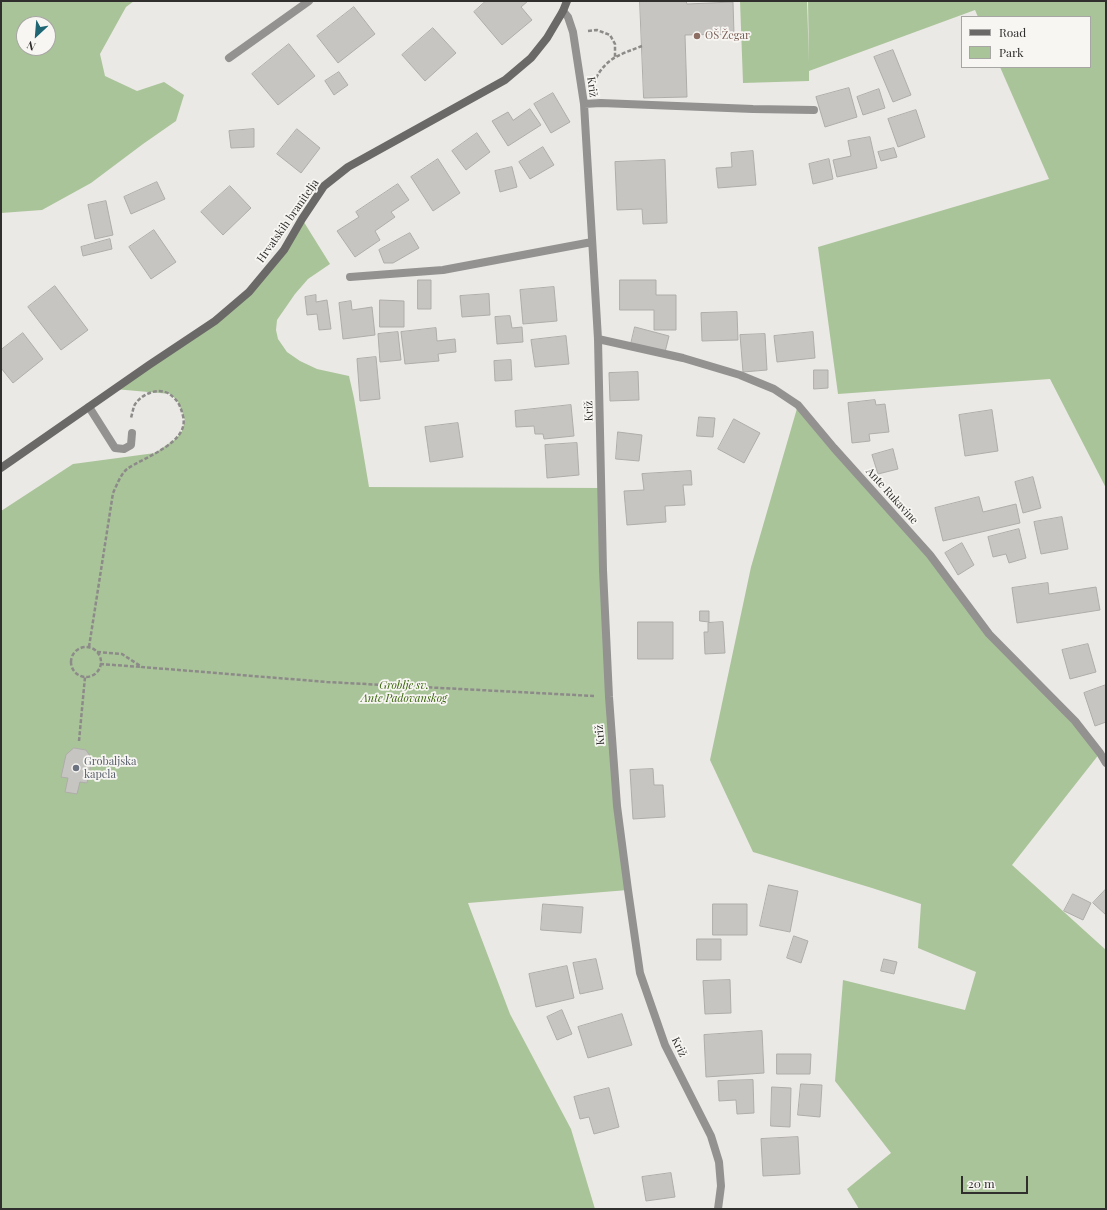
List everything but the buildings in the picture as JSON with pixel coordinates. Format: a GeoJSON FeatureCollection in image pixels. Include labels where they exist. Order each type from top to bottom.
{"type":"FeatureCollection","features":[{"type":"Feature","properties":{"kind":"street"},"geometry":{"type":"LineString","coordinates":[[229,58],[308,1]]}},
{"type":"Feature","properties":{"kind":"street","name":"Hrvatskih branitelja"},"geometry":{"type":"LineString","coordinates":[[1,468],[143,369],[215,321],[249,292],[284,250],[324,186],[348,167],[505,80],[531,58],[547,38],[567,1]]}},
{"type":"Feature","properties":{"kind":"street","name":"Križ"},"geometry":{"type":"LineString","coordinates":[[563,10],[568,17],[573,32],[584,104],[598,339],[603,570],[609,697],[617,806],[640,973],[665,1045],[711,1136],[719,1162],[721,1186],[718,1209]]}},
{"type":"Feature","properties":{"kind":"street"},"geometry":{"type":"LineString","coordinates":[[584,104],[601,103],[753,110],[814,110]]}},
{"type":"Feature","properties":{"kind":"street"},"geometry":{"type":"LineString","coordinates":[[350,276],[443,270],[592,242]]}},
{"type":"Feature","properties":{"kind":"street","name":"Ante Rukavine"},"geometry":{"type":"LineString","coordinates":[[598,339],[683,358],[740,375],[774,389],[798,405],[834,448],[930,555],[989,634],[1075,720],[1106,763]]}},
{"type":"Feature","properties":{"kind":"street"},"geometry":{"type":"LineString","coordinates":[[89,407],[115,448],[124,450],[131,444],[132,433]]}},
{"type":"Feature","properties":{"kind":"path"},"geometry":{"type":"LineString","coordinates":[[573,32],[597,30],[610,35],[615,44],[614,57]]}},
{"type":"Feature","properties":{"kind":"path"},"geometry":{"type":"LineString","coordinates":[[601,103],[593,92],[595,81],[601,68],[614,57],[642,46]]}},
{"type":"Feature","properties":{"kind":"path"},"geometry":{"type":"LineString","coordinates":[[89,647],[113,493],[126,470],[176,439],[182,430],[185,421],[178,402],[170,394],[160,391],[151,392],[142,397],[135,406],[131,417],[129,425],[132,433]]}},
{"type":"Feature","properties":{"kind":"path"},"geometry":{"type":"LineString","coordinates":[[84,647],[89,647],[94,649],[100,656],[100,664],[97,672],[93,675],[85,677],[76,673],[72,669],[71,660],[75,651],[84,647]]}},
{"type":"Feature","properties":{"kind":"path"},"geometry":{"type":"LineString","coordinates":[[97,652],[122,654],[142,667]]}},
{"type":"Feature","properties":{"kind":"path"},"geometry":{"type":"LineString","coordinates":[[100,664],[327,682],[609,697]]}},
{"type":"Feature","properties":{"kind":"path"},"geometry":{"type":"LineString","coordinates":[[79,741],[85,677]]}},
{"type":"Feature","properties":{"kind":"green space"},"geometry":{"type":"Polygon","coordinates":[[[1,1],[134,1],[126,7],[100,54],[105,76],[137,91],[164,82],[184,95],[176,121],[91,183],[42,210],[1,213],[1,1]]]}},
{"type":"Feature","properties":{"kind":"green space"},"geometry":{"type":"Polygon","coordinates":[[[740,1],[807,1],[809,62],[808,1],[1106,1],[1106,488],[1050,379],[838,394],[818,247],[1049,179],[1000,68],[1091,68],[1091,16],[978,16],[975,10],[809,71],[809,81],[743,83],[740,1]]]}},
{"type":"Feature","properties":{"kind":"green space","name":"Groblje sv. Ante Padovanskog"},"geometry":{"type":"Polygon","coordinates":[[[302,219],[330,264],[308,279],[295,294],[277,320],[276,330],[278,339],[287,352],[300,361],[317,369],[349,376],[369,487],[602,488],[609,697],[628,890],[468,903],[510,1014],[571,1129],[595,1209],[1,1209],[1,511],[73,464],[155,453],[176,439],[182,431],[185,421],[178,402],[171,394],[114,389],[249,292],[302,219]]]}},
{"type":"Feature","properties":{"kind":"green space"},"geometry":{"type":"Polygon","coordinates":[[[798,405],[930,555],[989,634],[1100,753],[1012,865],[1106,950],[1106,1209],[859,1209],[847,1189],[891,1153],[835,1081],[843,980],[965,1010],[976,972],[918,948],[921,904],[753,852],[710,760],[751,567],[798,405]]]}},
{"type":"Feature","properties":{"kind":"place","name":"OŠ Žegar"},"geometry":{"type":"Point","coordinates":[697,36]}},
{"type":"Feature","properties":{"kind":"place","name":"Grobaljska kapela"},"geometry":{"type":"Point","coordinates":[76,768]}}]}
